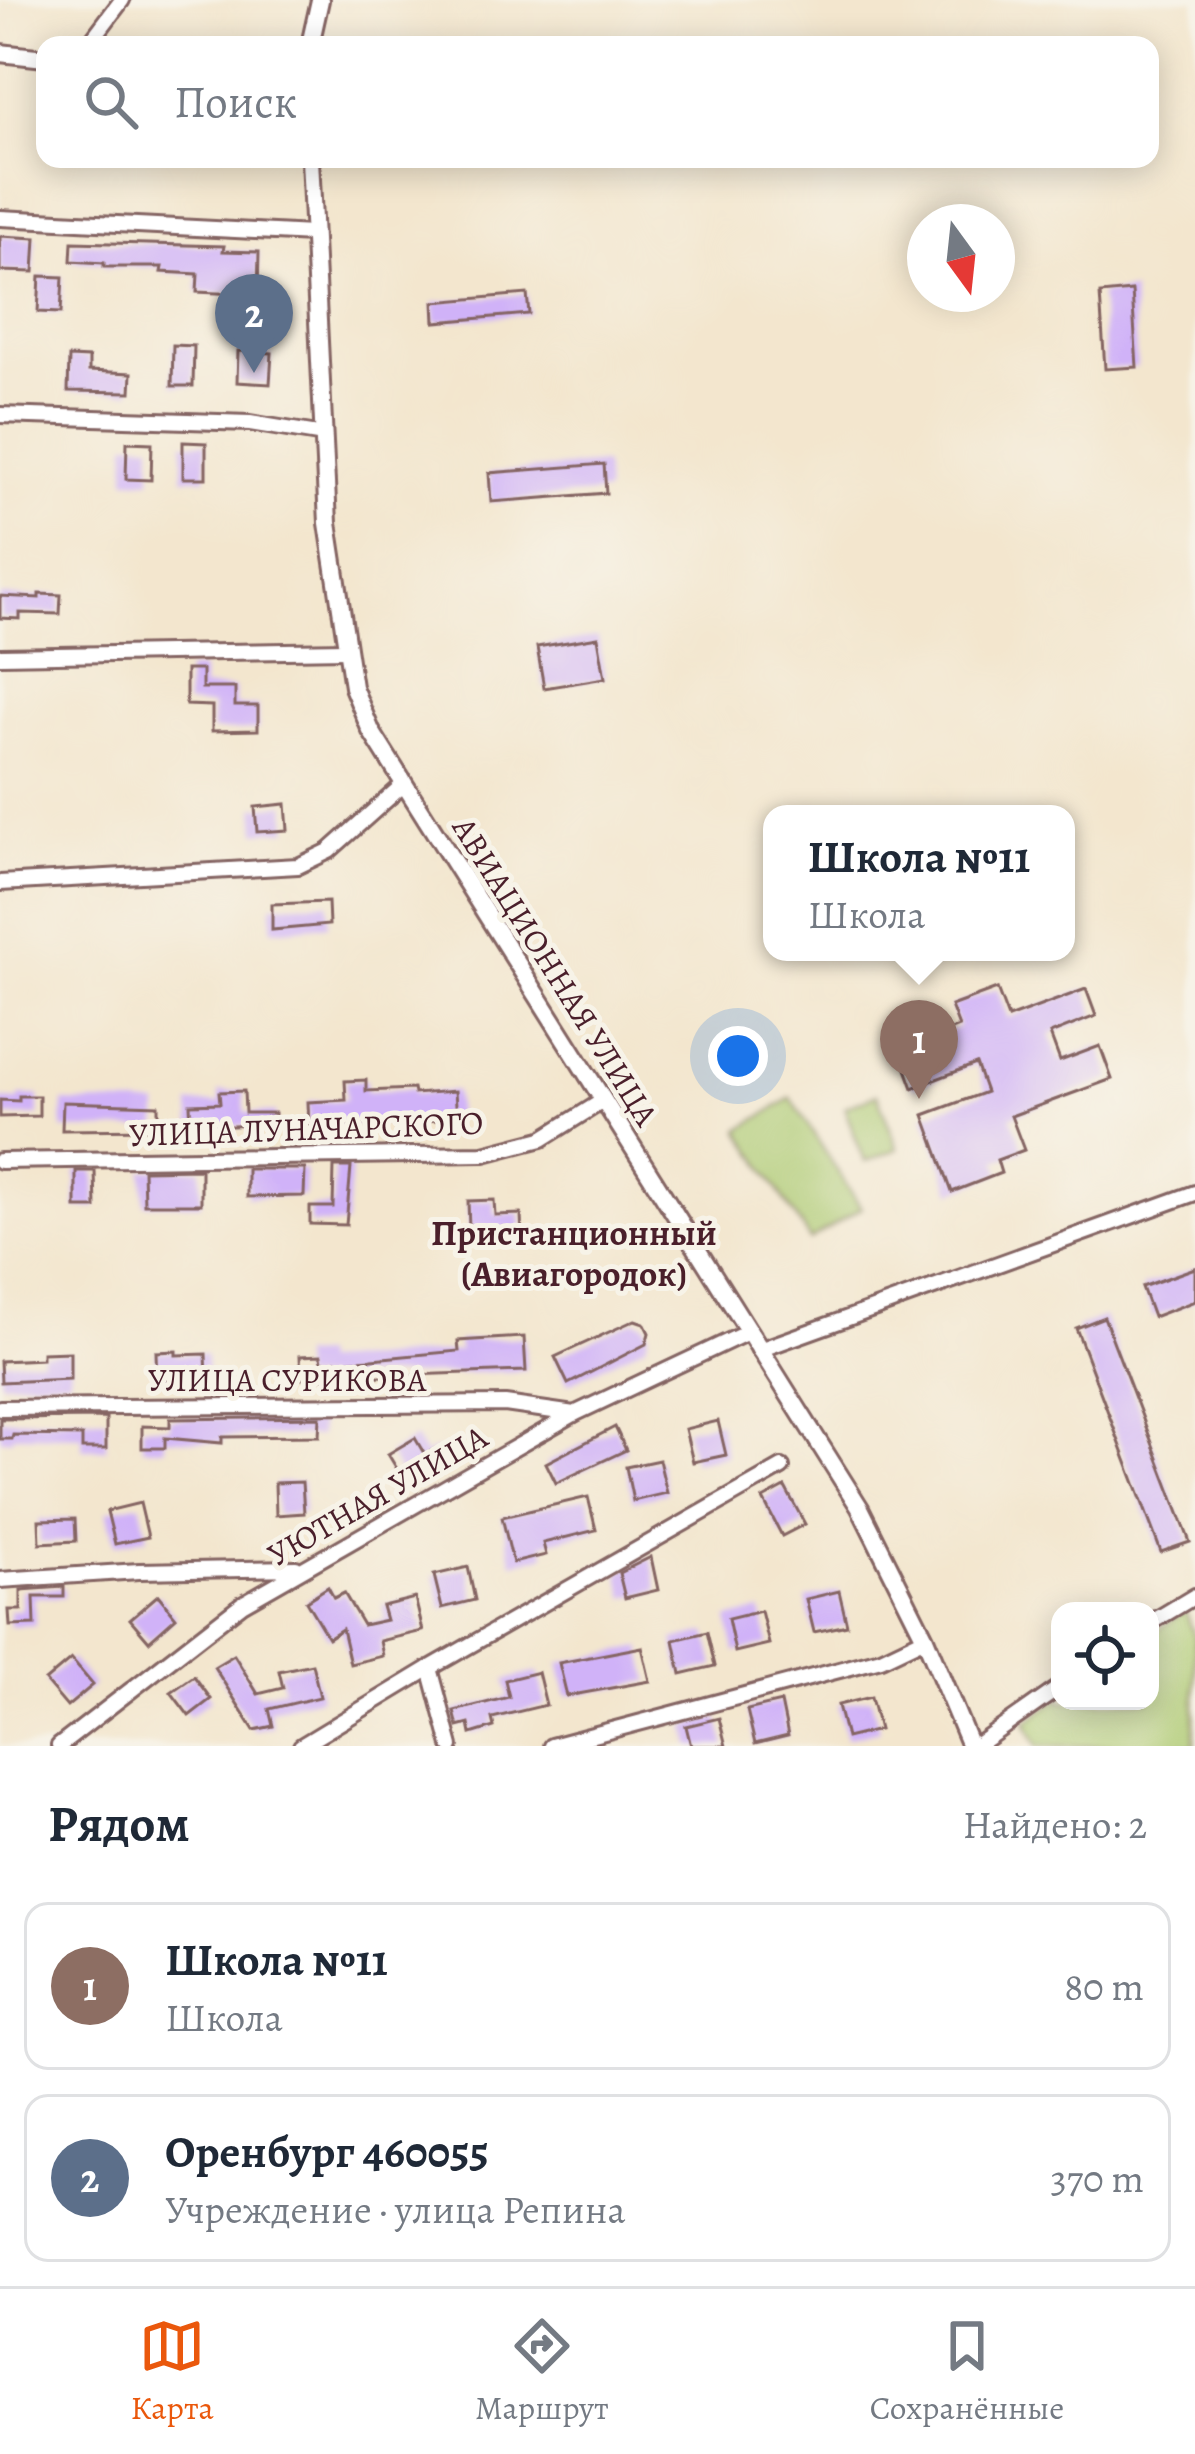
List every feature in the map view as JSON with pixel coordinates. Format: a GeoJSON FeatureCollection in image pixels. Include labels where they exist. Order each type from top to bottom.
{"type":"FeatureCollection","features":[{"type":"Feature","properties":{"kind":"street"},"geometry":{"type":"LineString","coordinates":[[95,36],[122,0]]}},
{"type":"Feature","properties":{"kind":"street"},"geometry":{"type":"LineString","coordinates":[[312,36],[320,0]]}},
{"type":"Feature","properties":{"kind":"street"},"geometry":{"type":"LineString","coordinates":[[0,53],[36,57]]}},
{"type":"Feature","properties":{"kind":"street","name":"АВИАЦИОННАЯ УЛИЦА"},"geometry":{"type":"LineString","coordinates":[[310,168],[328,523],[353,687],[371,731],[860,1508],[973,1746]]}},
{"type":"Feature","properties":{"kind":"street"},"geometry":{"type":"LineString","coordinates":[[0,218],[312,234]]}},
{"type":"Feature","properties":{"kind":"street"},"geometry":{"type":"LineString","coordinates":[[0,415],[250,422],[324,435]]}},
{"type":"Feature","properties":{"kind":"street"},"geometry":{"type":"LineString","coordinates":[[0,656],[346,650]]}},
{"type":"Feature","properties":{"kind":"street"},"geometry":{"type":"LineString","coordinates":[[0,883],[298,866],[329,851],[404,784]]}},
{"type":"Feature","properties":{"kind":"street","name":"УЛИЦА ЛУНАЧАРСКОГО"},"geometry":{"type":"LineString","coordinates":[[0,1161],[484,1154],[542,1139],[601,1102]]}},
{"type":"Feature","properties":{"kind":"street"},"geometry":{"type":"LineString","coordinates":[[759,1350],[1195,1193]]}},
{"type":"Feature","properties":{"kind":"street","name":"УЮТНАЯ УЛИЦА"},"geometry":{"type":"LineString","coordinates":[[59,1746],[242,1604],[301,1568],[574,1414],[748,1332]]}},
{"type":"Feature","properties":{"kind":"street","name":"УЛИЦА СУРИКОВА"},"geometry":{"type":"LineString","coordinates":[[0,1408],[505,1404],[574,1414]]}},
{"type":"Feature","properties":{"kind":"street"},"geometry":{"type":"LineString","coordinates":[[302,1746],[782,1467]]}},
{"type":"Feature","properties":{"kind":"street"},"geometry":{"type":"LineString","coordinates":[[0,1580],[301,1568]]}},
{"type":"Feature","properties":{"kind":"street"},"geometry":{"type":"LineString","coordinates":[[1159,1617],[1195,1595]]}},
{"type":"Feature","properties":{"kind":"street"},"geometry":{"type":"LineString","coordinates":[[550,1746],[881,1659],[925,1637]]}},
{"type":"Feature","properties":{"kind":"street"},"geometry":{"type":"LineString","coordinates":[[430,1668],[452,1746]]}},
{"type":"Feature","properties":{"kind":"street"},"geometry":{"type":"LineString","coordinates":[[973,1746],[1051,1693]]}},
{"type":"Feature","properties":{"kind":"green space"},"geometry":{"type":"Polygon","coordinates":[[[877,1094],[898,1149],[865,1162],[844,1107],[877,1094]]]}},
{"type":"Feature","properties":{"kind":"green space"},"geometry":{"type":"Polygon","coordinates":[[[791,1098],[861,1208],[810,1240],[740,1130],[791,1098]]]}},
{"type":"Feature","properties":{"kind":"green space"},"geometry":{"type":"Polygon","coordinates":[[[1185,1611],[1195,1637],[1195,1746],[1038,1746],[1026,1722],[1051,1704],[1051,1710],[1159,1710],[1159,1629],[1185,1611]]]}},
{"type":"Feature","properties":{"kind":"building"},"geometry":{"type":"Polygon","coordinates":[[[0,236],[36,238],[34,272],[0,271],[0,236]]]}},
{"type":"Feature","properties":{"kind":"building"},"geometry":{"type":"Polygon","coordinates":[[[72,242],[224,246],[223,251],[259,252],[258,295],[197,292],[198,274],[161,272],[162,267],[104,267],[104,263],[71,261],[72,242]]]}},
{"type":"Feature","properties":{"kind":"building"},"geometry":{"type":"Polygon","coordinates":[[[40,276],[63,277],[61,313],[38,312],[40,276]]]}},
{"type":"Feature","properties":{"kind":"building"},"geometry":{"type":"Polygon","coordinates":[[[1132,291],[1137,367],[1105,369],[1100,294],[1132,291]]]}},
{"type":"Feature","properties":{"kind":"building"},"geometry":{"type":"Polygon","coordinates":[[[527,294],[529,314],[435,322],[434,302],[527,294]]]}},
{"type":"Feature","properties":{"kind":"building"},"geometry":{"type":"Polygon","coordinates":[[[173,345],[194,346],[193,386],[172,386],[173,345]]]}},
{"type":"Feature","properties":{"kind":"building"},"geometry":{"type":"Polygon","coordinates":[[[238,351],[272,353],[270,384],[237,382],[238,351]]]}},
{"type":"Feature","properties":{"kind":"building"},"geometry":{"type":"Polygon","coordinates":[[[69,357],[89,358],[89,371],[132,373],[131,392],[68,391],[69,357]]]}},
{"type":"Feature","properties":{"kind":"building"},"geometry":{"type":"Polygon","coordinates":[[[127,442],[152,443],[151,480],[126,479],[127,442]]]}},
{"type":"Feature","properties":{"kind":"building"},"geometry":{"type":"Polygon","coordinates":[[[183,442],[206,443],[206,478],[183,478],[183,442]]]}},
{"type":"Feature","properties":{"kind":"building"},"geometry":{"type":"Polygon","coordinates":[[[604,464],[606,493],[491,502],[489,473],[604,464]]]}},
{"type":"Feature","properties":{"kind":"building"},"geometry":{"type":"Polygon","coordinates":[[[39,594],[61,595],[60,614],[20,613],[20,619],[0,618],[0,596],[39,598],[39,594]]]}},
{"type":"Feature","properties":{"kind":"building"},"geometry":{"type":"Polygon","coordinates":[[[598,637],[605,678],[544,688],[537,647],[598,637]]]}},
{"type":"Feature","properties":{"kind":"building"},"geometry":{"type":"Polygon","coordinates":[[[186,670],[202,670],[202,688],[235,688],[235,706],[258,706],[258,730],[212,731],[212,706],[186,705],[186,670]]]}},
{"type":"Feature","properties":{"kind":"building"},"geometry":{"type":"Polygon","coordinates":[[[286,804],[288,830],[257,832],[255,807],[286,804]]]}},
{"type":"Feature","properties":{"kind":"building"},"geometry":{"type":"Polygon","coordinates":[[[328,902],[329,925],[272,930],[272,904],[328,902]]]}},
{"type":"Feature","properties":{"kind":"building"},"geometry":{"type":"Polygon","coordinates":[[[997,989],[1008,1018],[1086,989],[1096,1016],[1050,1034],[1060,1061],[1100,1046],[1112,1079],[1011,1116],[1024,1150],[997,1160],[1001,1173],[952,1192],[924,1115],[986,1092],[976,1064],[913,1088],[899,1050],[959,1027],[951,1006],[997,989]]]}},
{"type":"Feature","properties":{"kind":"building"},"geometry":{"type":"Polygon","coordinates":[[[366,1080],[366,1091],[455,1091],[457,1119],[309,1127],[308,1102],[346,1100],[345,1081],[366,1080]]]}},
{"type":"Feature","properties":{"kind":"building"},"geometry":{"type":"Polygon","coordinates":[[[244,1091],[245,1113],[275,1113],[275,1128],[191,1128],[190,1104],[220,1103],[219,1092],[244,1091]]]}},
{"type":"Feature","properties":{"kind":"building"},"geometry":{"type":"Polygon","coordinates":[[[19,1096],[39,1096],[39,1116],[0,1117],[0,1100],[19,1101],[19,1096]]]}},
{"type":"Feature","properties":{"kind":"building"},"geometry":{"type":"Polygon","coordinates":[[[63,1102],[158,1105],[158,1129],[62,1130],[63,1102]]]}},
{"type":"Feature","properties":{"kind":"building"},"geometry":{"type":"Polygon","coordinates":[[[334,1167],[351,1167],[346,1225],[310,1224],[310,1207],[333,1207],[334,1167]]]}},
{"type":"Feature","properties":{"kind":"building"},"geometry":{"type":"Polygon","coordinates":[[[201,1169],[201,1204],[144,1204],[143,1170],[201,1169]]]}},
{"type":"Feature","properties":{"kind":"building"},"geometry":{"type":"Polygon","coordinates":[[[247,1169],[305,1169],[304,1196],[247,1197],[247,1169]]]}},
{"type":"Feature","properties":{"kind":"building"},"geometry":{"type":"Polygon","coordinates":[[[76,1171],[95,1171],[96,1208],[76,1208],[76,1171]]]}},
{"type":"Feature","properties":{"kind":"building"},"geometry":{"type":"Polygon","coordinates":[[[494,1200],[495,1215],[521,1214],[522,1238],[506,1239],[506,1227],[469,1228],[468,1201],[494,1200]]]}},
{"type":"Feature","properties":{"kind":"building"},"geometry":{"type":"Polygon","coordinates":[[[1195,1268],[1195,1301],[1153,1317],[1142,1287],[1195,1268]]]}},
{"type":"Feature","properties":{"kind":"building"},"geometry":{"type":"Polygon","coordinates":[[[1104,1317],[1190,1542],[1161,1552],[1076,1328],[1104,1317]]]}},
{"type":"Feature","properties":{"kind":"building"},"geometry":{"type":"Polygon","coordinates":[[[635,1320],[644,1323],[649,1333],[646,1344],[568,1384],[555,1357],[635,1320]]]}},
{"type":"Feature","properties":{"kind":"building"},"geometry":{"type":"Polygon","coordinates":[[[524,1337],[526,1371],[301,1379],[300,1356],[321,1355],[322,1362],[372,1359],[459,1351],[458,1341],[524,1337]]]}},
{"type":"Feature","properties":{"kind":"building"},"geometry":{"type":"Polygon","coordinates":[[[176,1351],[176,1355],[206,1354],[207,1379],[157,1379],[156,1352],[176,1351]]]}},
{"type":"Feature","properties":{"kind":"building"},"geometry":{"type":"Polygon","coordinates":[[[70,1352],[70,1379],[1,1382],[0,1361],[70,1352]]]}},
{"type":"Feature","properties":{"kind":"building"},"geometry":{"type":"Polygon","coordinates":[[[320,1417],[319,1436],[222,1437],[222,1443],[165,1438],[165,1448],[142,1448],[142,1426],[170,1427],[170,1419],[320,1417]]]}},
{"type":"Feature","properties":{"kind":"building"},"geometry":{"type":"Polygon","coordinates":[[[106,1418],[106,1449],[82,1449],[82,1436],[0,1439],[0,1419],[106,1418]]]}},
{"type":"Feature","properties":{"kind":"building"},"geometry":{"type":"Polygon","coordinates":[[[718,1421],[726,1455],[693,1462],[685,1429],[718,1421]]]}},
{"type":"Feature","properties":{"kind":"building"},"geometry":{"type":"Polygon","coordinates":[[[615,1427],[626,1450],[556,1483],[546,1463],[615,1427]]]}},
{"type":"Feature","properties":{"kind":"building"},"geometry":{"type":"Polygon","coordinates":[[[415,1438],[425,1455],[435,1449],[445,1465],[408,1487],[388,1454],[415,1438]]]}},
{"type":"Feature","properties":{"kind":"building"},"geometry":{"type":"Polygon","coordinates":[[[659,1460],[667,1493],[633,1501],[626,1467],[659,1460]]]}},
{"type":"Feature","properties":{"kind":"building"},"geometry":{"type":"Polygon","coordinates":[[[302,1482],[304,1513],[276,1515],[275,1483],[302,1482]]]}},
{"type":"Feature","properties":{"kind":"building"},"geometry":{"type":"Polygon","coordinates":[[[785,1487],[805,1524],[782,1536],[763,1499],[785,1487]]]}},
{"type":"Feature","properties":{"kind":"building"},"geometry":{"type":"Polygon","coordinates":[[[588,1497],[596,1530],[543,1543],[546,1555],[513,1563],[502,1517],[588,1497]]]}},
{"type":"Feature","properties":{"kind":"building"},"geometry":{"type":"Polygon","coordinates":[[[140,1503],[148,1537],[115,1544],[107,1511],[140,1503]]]}},
{"type":"Feature","properties":{"kind":"building"},"geometry":{"type":"Polygon","coordinates":[[[75,1519],[76,1541],[40,1543],[39,1520],[75,1519]]]}},
{"type":"Feature","properties":{"kind":"building"},"geometry":{"type":"Polygon","coordinates":[[[651,1557],[658,1590],[625,1598],[619,1573],[651,1557]]]}},
{"type":"Feature","properties":{"kind":"building"},"geometry":{"type":"Polygon","coordinates":[[[468,1567],[475,1600],[442,1608],[434,1575],[468,1567]]]}},
{"type":"Feature","properties":{"kind":"building"},"geometry":{"type":"Polygon","coordinates":[[[64,1587],[64,1597],[34,1597],[35,1625],[10,1626],[9,1610],[21,1610],[21,1590],[64,1587]]]}},
{"type":"Feature","properties":{"kind":"building"},"geometry":{"type":"Polygon","coordinates":[[[328,1587],[334,1598],[344,1593],[363,1625],[386,1620],[382,1606],[415,1598],[423,1631],[380,1641],[383,1656],[350,1664],[342,1629],[328,1638],[306,1601],[328,1587]]]}},
{"type":"Feature","properties":{"kind":"building"},"geometry":{"type":"Polygon","coordinates":[[[839,1591],[847,1625],[814,1632],[806,1599],[839,1591]]]}},
{"type":"Feature","properties":{"kind":"building"},"geometry":{"type":"Polygon","coordinates":[[[158,1595],[176,1617],[149,1641],[130,1619],[158,1595]]]}},
{"type":"Feature","properties":{"kind":"building"},"geometry":{"type":"Polygon","coordinates":[[[761,1611],[769,1644],[735,1652],[728,1619],[761,1611]]]}},
{"type":"Feature","properties":{"kind":"building"},"geometry":{"type":"Polygon","coordinates":[[[707,1632],[715,1666],[681,1674],[674,1640],[707,1632]]]}},
{"type":"Feature","properties":{"kind":"building"},"geometry":{"type":"Polygon","coordinates":[[[642,1647],[650,1681],[567,1696],[559,1663],[642,1647]]]}},
{"type":"Feature","properties":{"kind":"building"},"geometry":{"type":"Polygon","coordinates":[[[234,1655],[258,1694],[283,1688],[279,1671],[312,1664],[320,1697],[269,1709],[273,1726],[254,1730],[214,1667],[234,1655]]]}},
{"type":"Feature","properties":{"kind":"building"},"geometry":{"type":"Polygon","coordinates":[[[71,1659],[93,1685],[67,1707],[45,1681],[71,1659]]]}},
{"type":"Feature","properties":{"kind":"building"},"geometry":{"type":"Polygon","coordinates":[[[538,1672],[546,1705],[492,1718],[494,1727],[471,1734],[469,1724],[458,1727],[454,1711],[509,1697],[505,1680],[538,1672]]]}},
{"type":"Feature","properties":{"kind":"building"},"geometry":{"type":"Polygon","coordinates":[[[194,1676],[211,1699],[189,1716],[171,1692],[194,1676]]]}},
{"type":"Feature","properties":{"kind":"building"},"geometry":{"type":"Polygon","coordinates":[[[871,1697],[879,1730],[846,1738],[838,1705],[871,1697]]]}},
{"type":"Feature","properties":{"kind":"building"},"geometry":{"type":"Polygon","coordinates":[[[781,1702],[788,1736],[755,1744],[747,1710],[781,1702]]]}},
{"type":"Feature","properties":{"kind":"building"},"geometry":{"type":"Polygon","coordinates":[[[719,1718],[726,1746],[691,1746],[686,1726],[719,1718]]]}},
{"type":"Feature","properties":{"kind":"place","name":"Оренбург 460055"},"geometry":{"type":"Point","coordinates":[254,373]}},
{"type":"Feature","properties":{"kind":"place","name":"Школа №11"},"geometry":{"type":"Point","coordinates":[919,1099]}},
{"type":"Feature","properties":{"kind":"district","name":"Пристанционный (Авиагородок)"},"geometry":{"type":"Point","coordinates":[574,1252]}}]}
